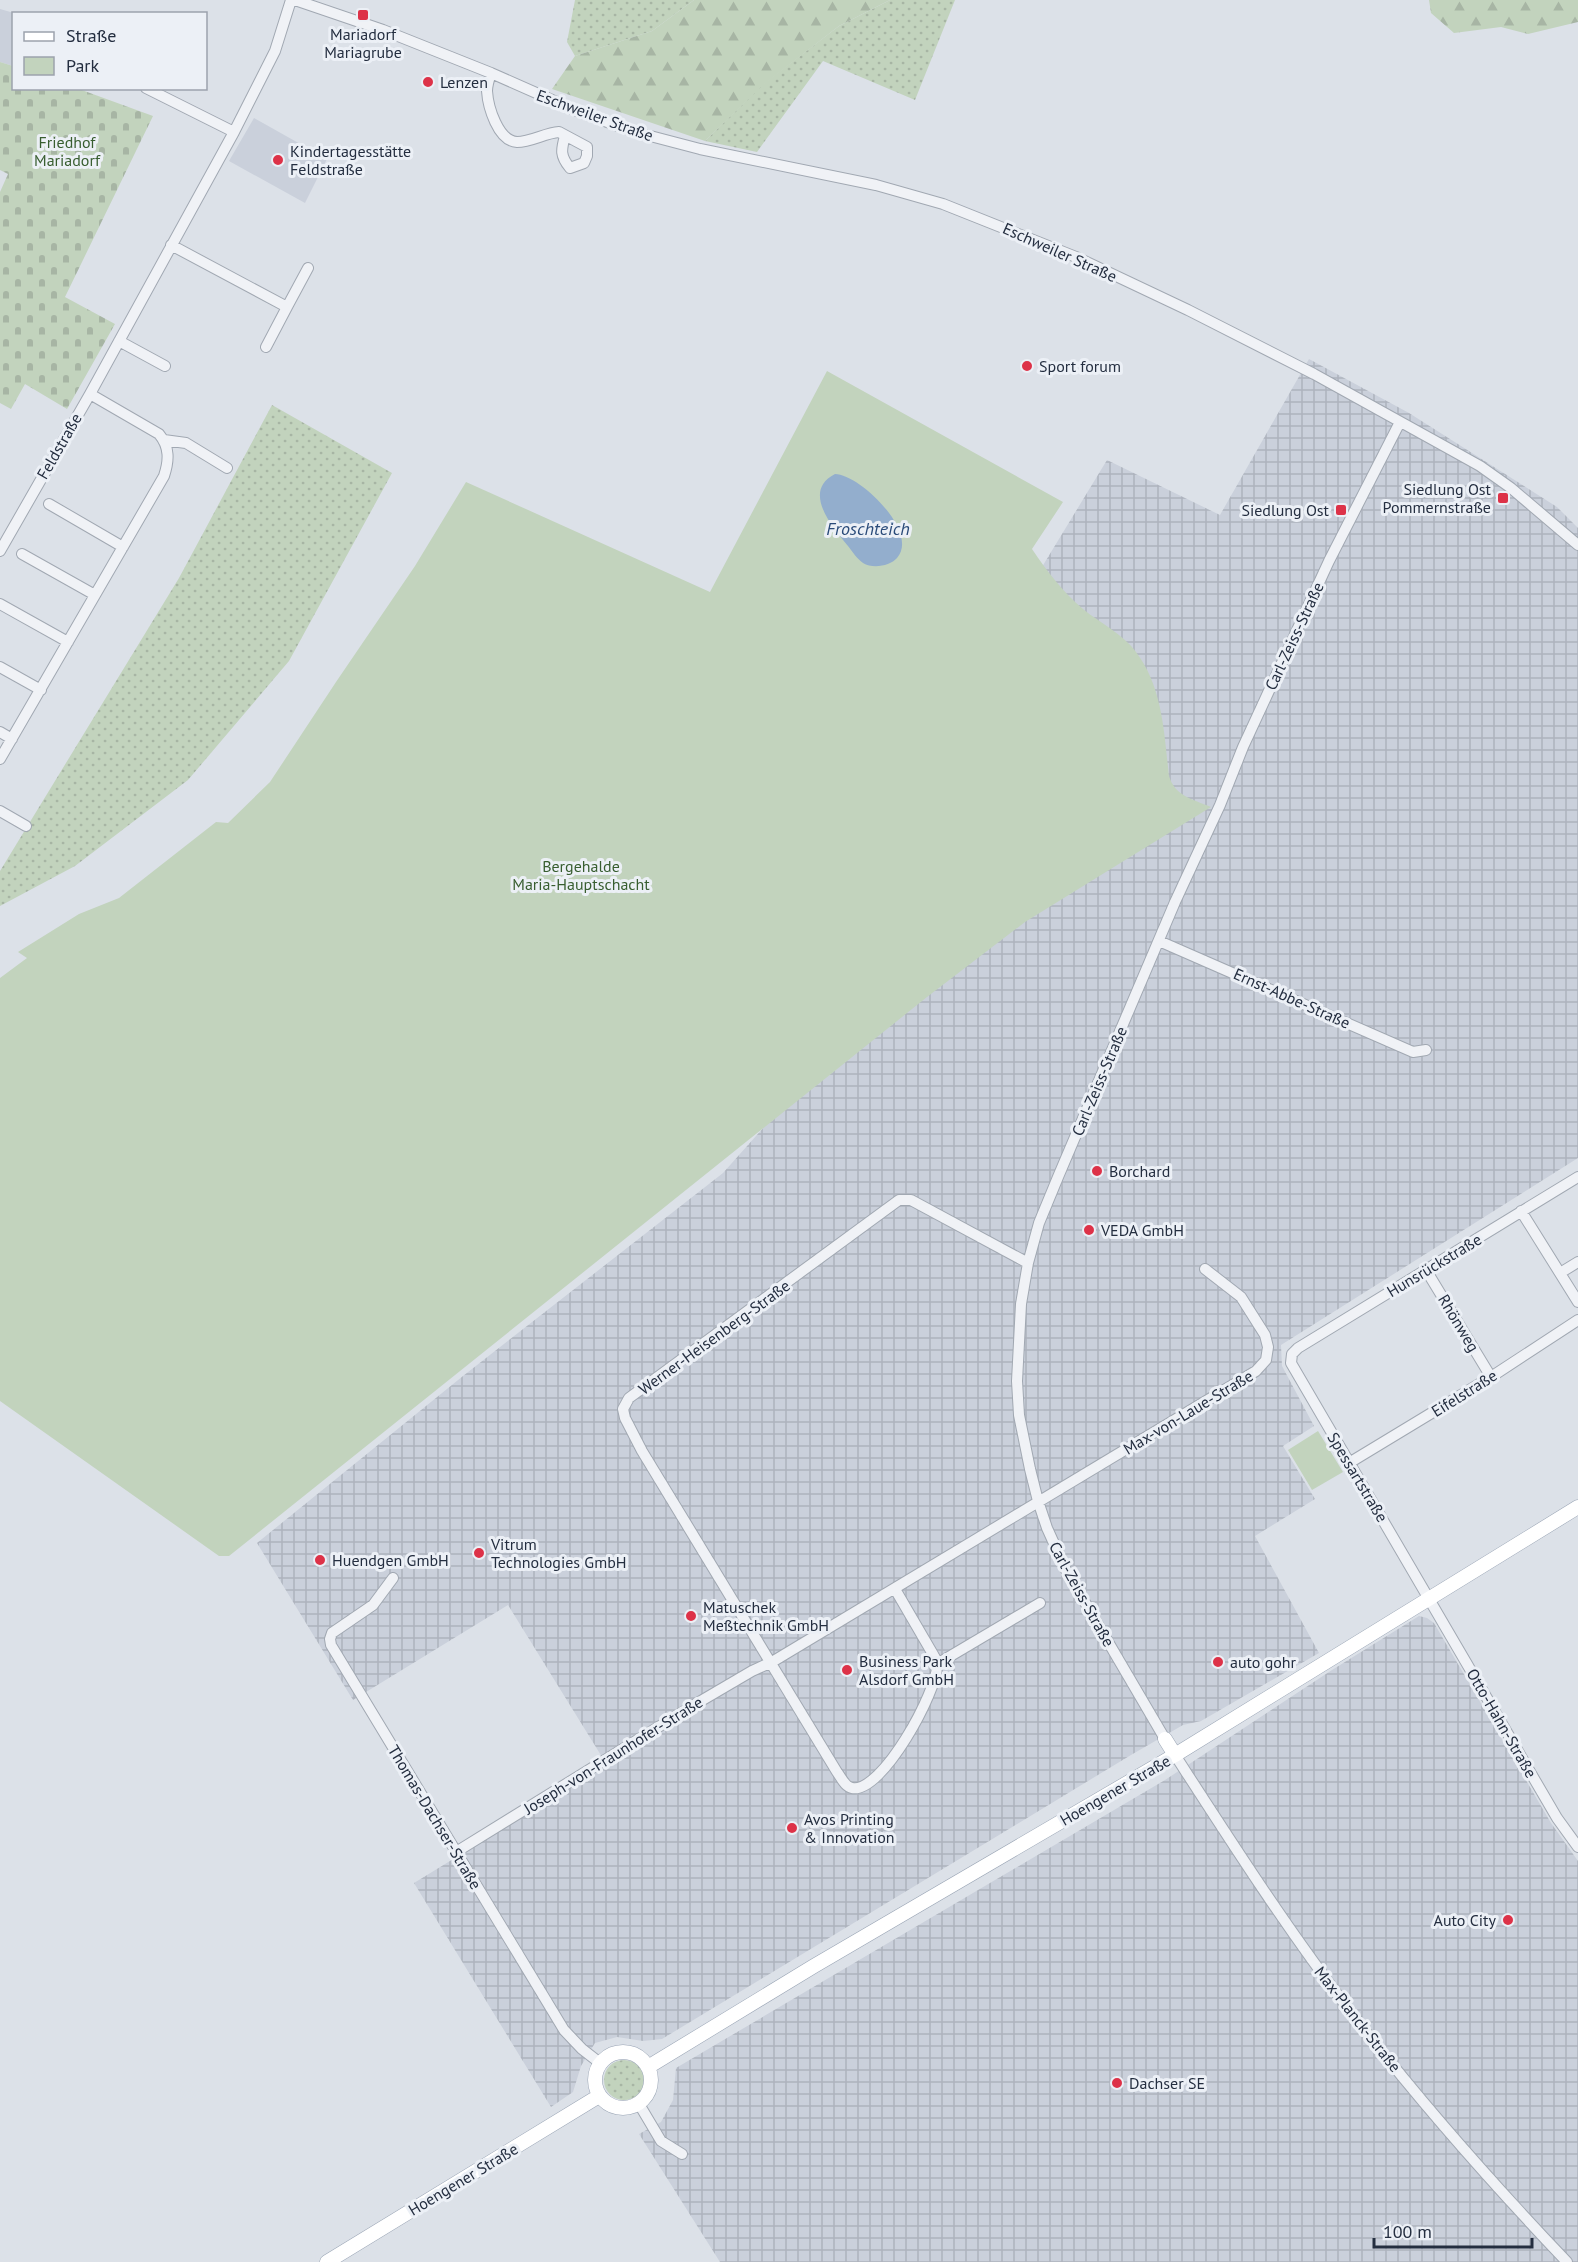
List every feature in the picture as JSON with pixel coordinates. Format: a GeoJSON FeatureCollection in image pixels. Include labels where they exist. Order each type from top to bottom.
{"type":"FeatureCollection","features":[{"type":"Feature","properties":{"kind":"main road","name":"Hoengener Straße"},"geometry":{"type":"LineString","coordinates":[[648,2067],[814,1966],[1175,1755],[1578,1507]]}},
{"type":"Feature","properties":{"kind":"main road","name":"Carl-Zeiss-Straße"},"geometry":{"type":"LineString","coordinates":[[1165,1739],[1175,1755]]}},
{"type":"Feature","properties":{"kind":"main road"},"geometry":{"type":"LineString","coordinates":[[616,2053],[634,2054],[648,2067],[651,2087],[639,2104],[628,2108],[617,2108],[607,2104],[599,2096],[595,2085],[595,2074],[600,2063],[616,2053]]}},
{"type":"Feature","properties":{"kind":"main road","name":"Hoengener Straße"},"geometry":{"type":"LineString","coordinates":[[327,2262],[599,2096]]}},
{"type":"Feature","properties":{"kind":"street","name":"Eschweiler Straße"},"geometry":{"type":"LineString","coordinates":[[293,0],[383,30],[491,73],[577,111],[635,132],[700,149],[876,185],[943,204],[1076,257],[1188,310],[1314,374],[1479,466],[1511,488],[1578,545]]}},
{"type":"Feature","properties":{"kind":"street","name":"Feldstraße"},"geometry":{"type":"LineString","coordinates":[[0,551],[90,394],[234,132],[275,51],[293,0]]}},
{"type":"Feature","properties":{"kind":"street","name":"Eschweiler Straße"},"geometry":{"type":"LineString","coordinates":[[491,73],[487,89],[488,101],[500,130],[508,139],[516,142],[559,132],[565,136]]}},
{"type":"Feature","properties":{"kind":"street"},"geometry":{"type":"LineString","coordinates":[[150,90],[234,132]]}},
{"type":"Feature","properties":{"kind":"street"},"geometry":{"type":"LineString","coordinates":[[171,245],[287,307]]}},
{"type":"Feature","properties":{"kind":"street"},"geometry":{"type":"LineString","coordinates":[[266,348],[308,268]]}},
{"type":"Feature","properties":{"kind":"street"},"geometry":{"type":"LineString","coordinates":[[118,341],[165,366]]}},
{"type":"Feature","properties":{"kind":"street"},"geometry":{"type":"LineString","coordinates":[[0,759],[164,476],[168,463],[164,440],[159,434],[90,394]]}},
{"type":"Feature","properties":{"kind":"street","name":"Carl-Zeiss-Straße"},"geometry":{"type":"LineString","coordinates":[[1165,1739],[1070,1578],[1047,1528],[1038,1501],[1019,1415],[1017,1381],[1020,1315],[1028,1263],[1039,1223],[1055,1183],[1220,805],[1243,747],[1329,561],[1400,422]]}},
{"type":"Feature","properties":{"kind":"street"},"geometry":{"type":"LineString","coordinates":[[164,440],[186,443],[227,468]]}},
{"type":"Feature","properties":{"kind":"street"},"geometry":{"type":"LineString","coordinates":[[49,504],[123,547]]}},
{"type":"Feature","properties":{"kind":"street"},"geometry":{"type":"LineString","coordinates":[[22,554],[95,595]]}},
{"type":"Feature","properties":{"kind":"street"},"geometry":{"type":"LineString","coordinates":[[0,604],[68,642]]}},
{"type":"Feature","properties":{"kind":"street"},"geometry":{"type":"LineString","coordinates":[[0,667],[40,690]]}},
{"type":"Feature","properties":{"kind":"street"},"geometry":{"type":"LineString","coordinates":[[0,732],[12,739]]}},
{"type":"Feature","properties":{"kind":"street"},"geometry":{"type":"LineString","coordinates":[[0,811],[26,826]]}},
{"type":"Feature","properties":{"kind":"street","name":"Ernst-Abbe-Straße"},"geometry":{"type":"LineString","coordinates":[[1159,941],[1413,1052],[1426,1050]]}},
{"type":"Feature","properties":{"kind":"street","name":"Hunsrückstraße"},"geometry":{"type":"LineString","coordinates":[[1292,1354],[1578,1177]]}},
{"type":"Feature","properties":{"kind":"street","name":"Werner-Heisenberg-Straße"},"geometry":{"type":"LineString","coordinates":[[772,1662],[629,1428],[623,1409],[629,1398],[899,1200],[911,1200],[1028,1263]]}},
{"type":"Feature","properties":{"kind":"street"},"geometry":{"type":"LineString","coordinates":[[1521,1211],[1578,1302]]}},
{"type":"Feature","properties":{"kind":"street"},"geometry":{"type":"LineString","coordinates":[[1560,1273],[1578,1262]]}},
{"type":"Feature","properties":{"kind":"street","name":"Max-von-Laue-Straße"},"geometry":{"type":"LineString","coordinates":[[1038,1501],[1240,1381],[1256,1371],[1266,1360],[1268,1347],[1265,1335],[1241,1297],[1205,1269]]}},
{"type":"Feature","properties":{"kind":"street","name":"Rhönweg"},"geometry":{"type":"LineString","coordinates":[[1426,1270],[1491,1377]]}},
{"type":"Feature","properties":{"kind":"street","name":"Eifelstraße"},"geometry":{"type":"LineString","coordinates":[[1349,1463],[1491,1377],[1578,1320]]}},
{"type":"Feature","properties":{"kind":"street","name":"Spessartstraße"},"geometry":{"type":"LineString","coordinates":[[1292,1354],[1291,1363],[1430,1597]]}},
{"type":"Feature","properties":{"kind":"street","name":"Joseph-von-Fraunhofer-Straße"},"geometry":{"type":"LineString","coordinates":[[456,1852],[694,1705],[772,1662],[1038,1501]]}},
{"type":"Feature","properties":{"kind":"street","name":"Thomas-Dachser-Straße"},"geometry":{"type":"LineString","coordinates":[[393,1578],[373,1605],[332,1633],[330,1639],[564,2030],[582,2049],[600,2063]]}},
{"type":"Feature","properties":{"kind":"street"},"geometry":{"type":"LineString","coordinates":[[772,1662],[837,1772],[847,1786],[854,1789],[861,1788],[889,1765],[899,1752],[918,1716],[937,1664],[895,1589]]}},
{"type":"Feature","properties":{"kind":"street","name":"Otto-Hahn-Straße"},"geometry":{"type":"LineString","coordinates":[[1430,1597],[1557,1818],[1578,1847]]}},
{"type":"Feature","properties":{"kind":"street"},"geometry":{"type":"LineString","coordinates":[[937,1664],[1040,1603]]}},
{"type":"Feature","properties":{"kind":"street","name":"Max-Planck-Straße"},"geometry":{"type":"LineString","coordinates":[[1175,1755],[1276,1909],[1355,2017],[1482,2171],[1567,2262]]}},
{"type":"Feature","properties":{"kind":"street"},"geometry":{"type":"LineString","coordinates":[[639,2104],[661,2141],[682,2154]]}},
{"type":"Feature","properties":{"kind":"shaded area"},"geometry":{"type":"Polygon","coordinates":[[[0,9],[12,12],[12,66],[0,62],[0,9]]]}},
{"type":"Feature","properties":{"kind":"shaded area","name":"Kindertagesstätte Feldstraße"},"geometry":{"type":"Polygon","coordinates":[[[254,118],[327,159],[305,203],[229,161],[254,118]]]}},
{"type":"Feature","properties":{"kind":"shaded area"},"geometry":{"type":"Polygon","coordinates":[[[1309,359],[1409,413],[1557,507],[1578,528],[1578,1158],[1281,1345],[1282,1366],[1314,1426],[1283,1446],[1315,1499],[1255,1536],[1319,1653],[1201,1721],[1183,1725],[1131,1755],[662,2039],[643,2041],[617,2037],[595,2043],[581,2066],[573,2092],[551,2107],[414,1883],[607,1765],[508,1605],[353,1700],[257,1543],[463,1376],[723,1173],[772,1118],[1031,585],[1107,460],[1220,515],[1309,359]]]}},
{"type":"Feature","properties":{"kind":"shaded area"},"geometry":{"type":"Polygon","coordinates":[[[1419,1616],[1434,1623],[1551,1823],[1578,1861],[1578,2262],[720,2262],[639,2134],[661,2122],[673,2100],[676,2068],[1165,1780],[1332,1670],[1419,1616]]]}},
{"type":"Feature","properties":{"kind":"green space"},"geometry":{"type":"Polygon","coordinates":[[[575,0],[694,0],[652,31],[575,56],[567,42],[575,0]]]}},
{"type":"Feature","properties":{"kind":"green space"},"geometry":{"type":"Polygon","coordinates":[[[694,0],[890,0],[839,26],[763,85],[705,141],[552,89],[575,56],[652,31],[694,0]]]}},
{"type":"Feature","properties":{"kind":"green space"},"geometry":{"type":"Polygon","coordinates":[[[890,0],[955,0],[915,100],[823,61],[757,152],[705,141],[762,85],[839,26],[890,0]]]}},
{"type":"Feature","properties":{"kind":"green space"},"geometry":{"type":"Polygon","coordinates":[[[1429,0],[1578,0],[1578,22],[1528,34],[1501,27],[1454,33],[1431,13],[1429,0]]]}},
{"type":"Feature","properties":{"kind":"green space","name":"Friedhof Mariadorf"},"geometry":{"type":"Polygon","coordinates":[[[0,62],[12,66],[12,90],[82,90],[153,116],[65,297],[115,324],[67,409],[25,384],[11,409],[0,403],[0,192],[8,174],[0,170],[0,62]]]}},
{"type":"Feature","properties":{"kind":"green space","name":"Bergehalde Maria-Hauptschacht"},"geometry":{"type":"Polygon","coordinates":[[[827,371],[1063,502],[1032,549],[1068,595],[1125,640],[1136,652],[1145,666],[1157,696],[1172,783],[1185,796],[1211,807],[1025,922],[927,997],[229,1556],[219,1556],[0,1401],[0,978],[27,958],[18,952],[79,914],[119,898],[216,822],[228,823],[270,782],[415,566],[466,482],[710,592],[827,371]]]}},
{"type":"Feature","properties":{"kind":"green space"},"geometry":{"type":"Polygon","coordinates":[[[272,405],[392,473],[289,661],[188,780],[75,866],[0,906],[0,871],[179,578],[272,405]]]}},
{"type":"Feature","properties":{"kind":"green space"},"geometry":{"type":"Polygon","coordinates":[[[1318,1431],[1343,1472],[1312,1490],[1288,1450],[1318,1431]]]}},
{"type":"Feature","properties":{"kind":"green space"},"geometry":{"type":"Polygon","coordinates":[[[624,2060],[638,2066],[644,2080],[638,2094],[624,2100],[610,2094],[604,2080],[610,2066],[624,2060]]]}},
{"type":"Feature","properties":{"kind":"water","name":"Froschteich"},"geometry":{"type":"Polygon","coordinates":[[[835,474],[858,483],[884,506],[894,520],[902,547],[894,561],[876,566],[863,563],[828,520],[820,500],[821,490],[825,481],[835,474]]]}},
{"type":"Feature","properties":{"kind":"place","name":"Mariadorf Mariagrube"},"geometry":{"type":"Point","coordinates":[363,15]}},
{"type":"Feature","properties":{"kind":"place","name":"Lenzen"},"geometry":{"type":"Point","coordinates":[428,82]}},
{"type":"Feature","properties":{"kind":"place","name":"Kindertagesstätte Feldstraße"},"geometry":{"type":"Point","coordinates":[278,160]}},
{"type":"Feature","properties":{"kind":"place","name":"Sport forum"},"geometry":{"type":"Point","coordinates":[1027,366]}},
{"type":"Feature","properties":{"kind":"place","name":"Siedlung Ost Pommernstraße"},"geometry":{"type":"Point","coordinates":[1503,498]}},
{"type":"Feature","properties":{"kind":"place","name":"Siedlung Ost"},"geometry":{"type":"Point","coordinates":[1341,510]}},
{"type":"Feature","properties":{"kind":"place","name":"Borchard"},"geometry":{"type":"Point","coordinates":[1097,1171]}},
{"type":"Feature","properties":{"kind":"place","name":"VEDA GmbH"},"geometry":{"type":"Point","coordinates":[1089,1230]}},
{"type":"Feature","properties":{"kind":"place","name":"Vitrum Technologies GmbH"},"geometry":{"type":"Point","coordinates":[479,1553]}},
{"type":"Feature","properties":{"kind":"place","name":"Huendgen GmbH"},"geometry":{"type":"Point","coordinates":[320,1560]}},
{"type":"Feature","properties":{"kind":"place","name":"Matuschek Meßtechnik GmbH"},"geometry":{"type":"Point","coordinates":[691,1616]}},
{"type":"Feature","properties":{"kind":"place","name":"auto gohr"},"geometry":{"type":"Point","coordinates":[1218,1662]}},
{"type":"Feature","properties":{"kind":"place","name":"Business Park Alsdorf GmbH"},"geometry":{"type":"Point","coordinates":[847,1670]}},
{"type":"Feature","properties":{"kind":"place","name":"Avos Printing & Innovation"},"geometry":{"type":"Point","coordinates":[792,1828]}},
{"type":"Feature","properties":{"kind":"place","name":"Auto City"},"geometry":{"type":"Point","coordinates":[1508,1920]}},
{"type":"Feature","properties":{"kind":"place","name":"Dachser SE"},"geometry":{"type":"Point","coordinates":[1117,2083]}}]}
